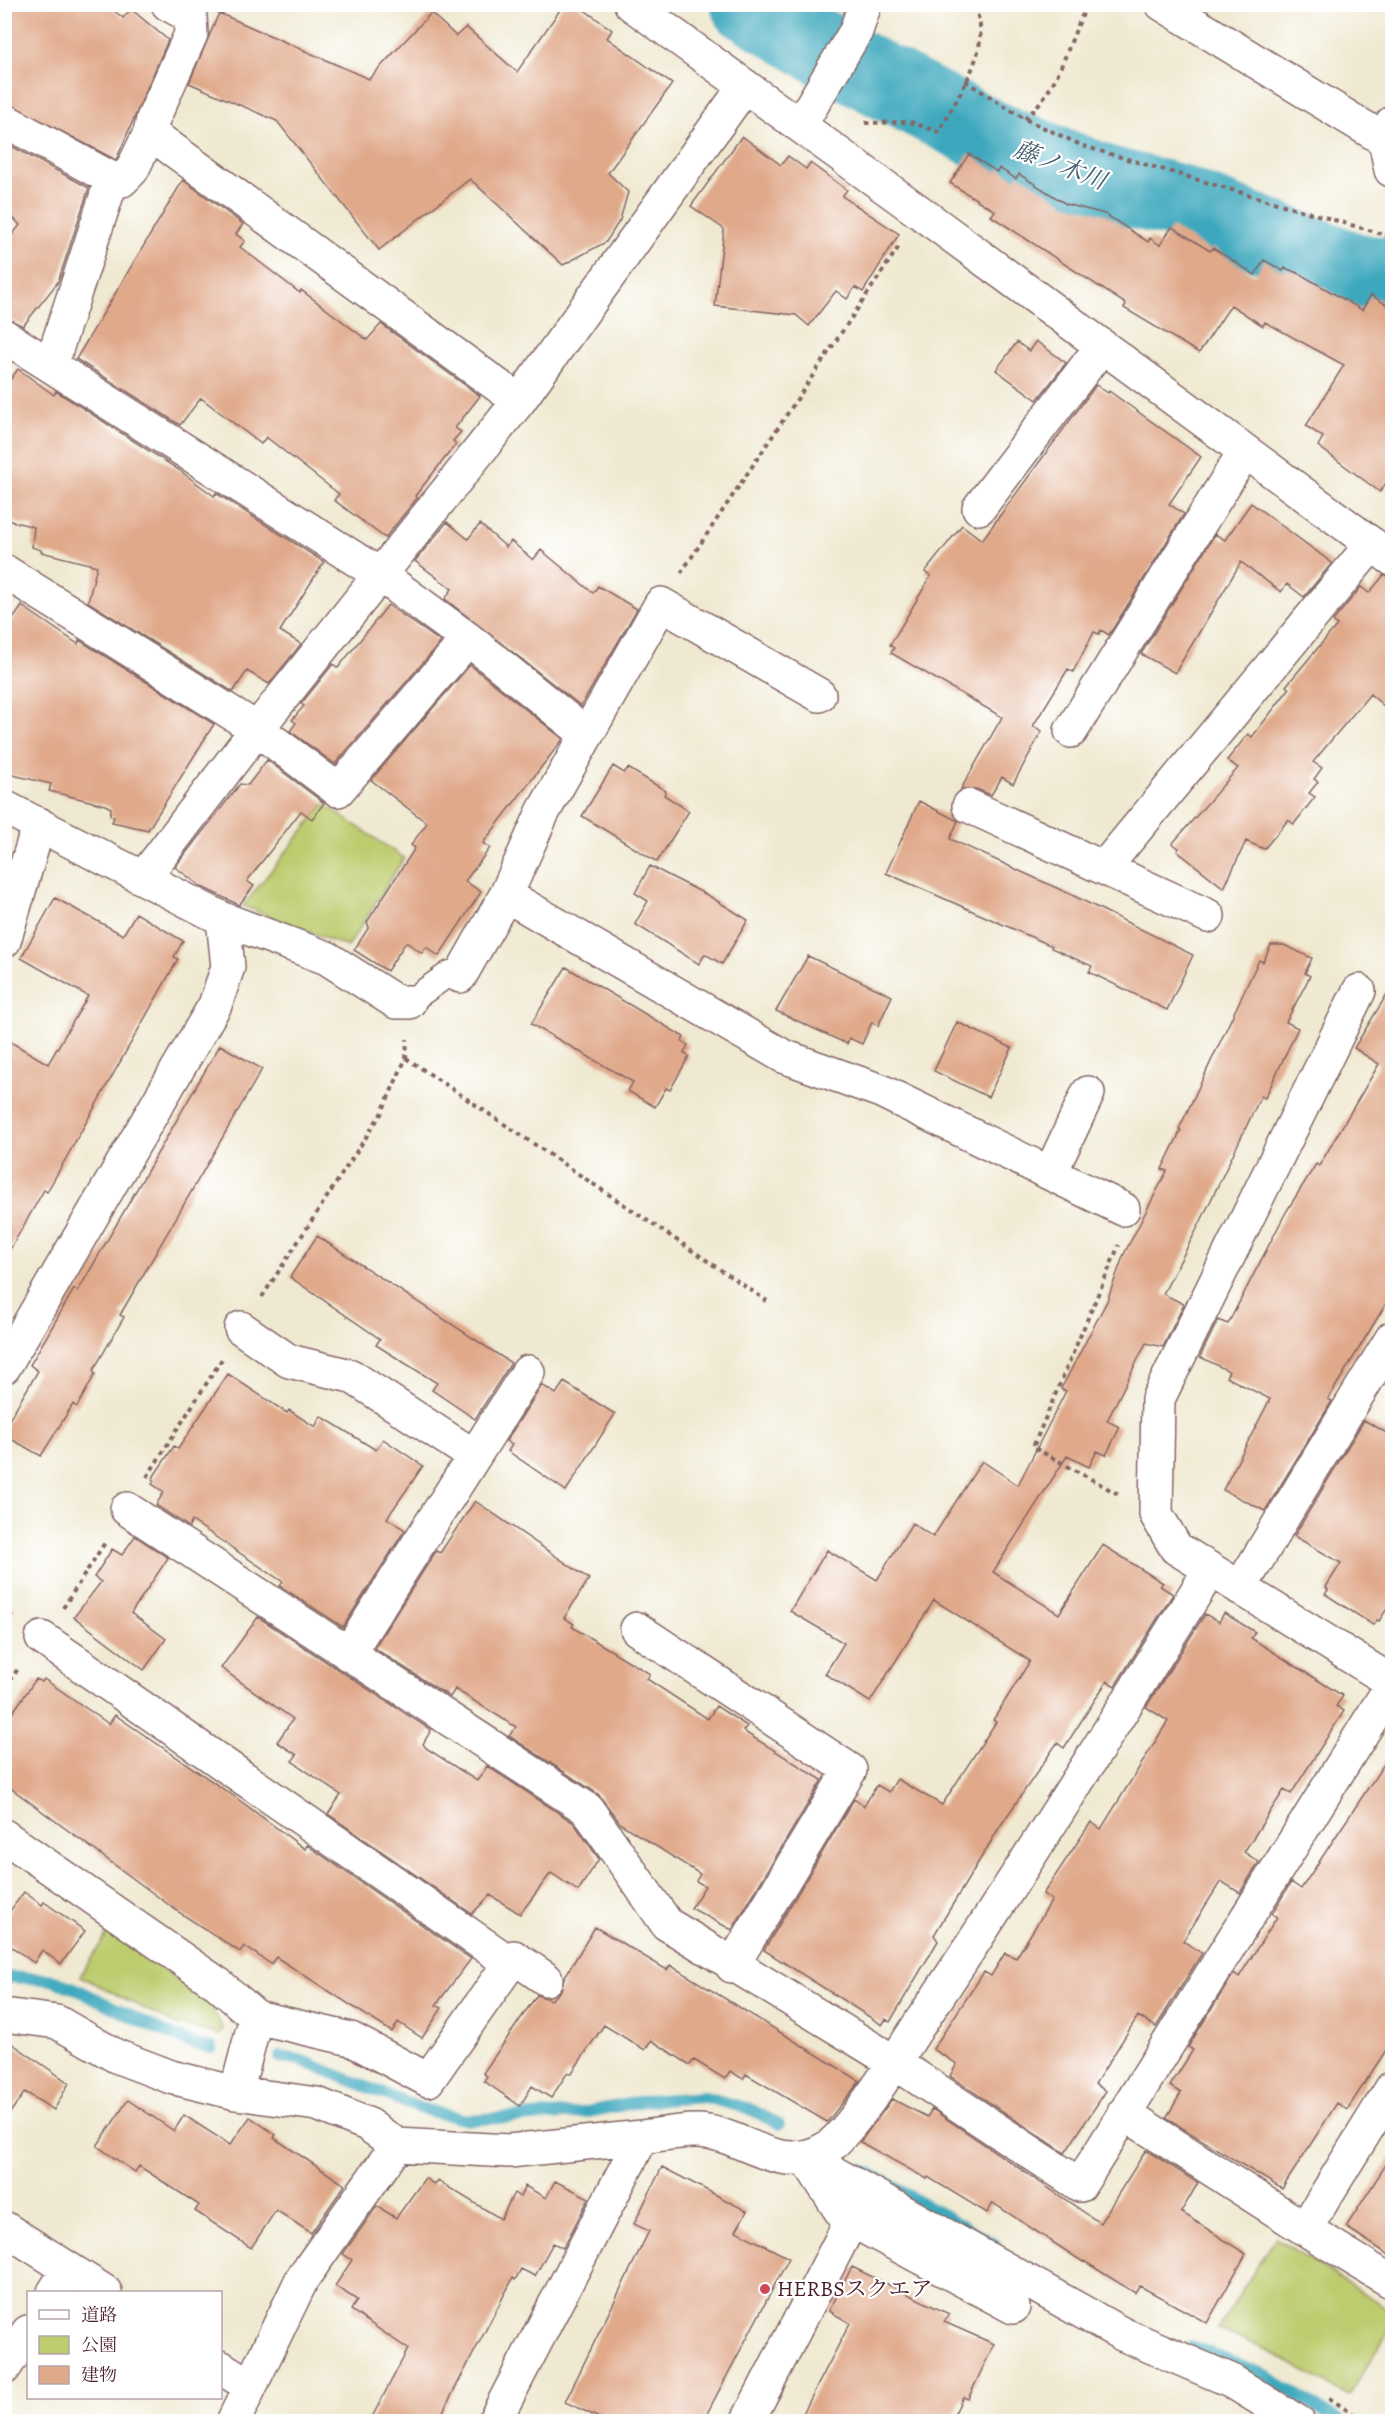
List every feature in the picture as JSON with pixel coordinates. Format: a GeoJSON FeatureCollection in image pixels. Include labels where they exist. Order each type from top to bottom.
{"type":"FeatureCollection","features":[{"type":"Feature","properties":{"kind":"street"},"geometry":{"type":"LineString","coordinates":[[4,120],[112,178],[122,180],[132,170],[150,133],[153,119],[191,34],[190,16],[168,4]]}},
{"type":"Feature","properties":{"kind":"street"},"geometry":{"type":"LineString","coordinates":[[631,4],[921,213],[1382,552],[1104,868]]}},
{"type":"Feature","properties":{"kind":"street"},"geometry":{"type":"LineString","coordinates":[[1162,4],[1205,16],[1390,144]]}},
{"type":"Feature","properties":{"kind":"street"},"geometry":{"type":"LineString","coordinates":[[800,125],[861,18]]}},
{"type":"Feature","properties":{"kind":"street"},"geometry":{"type":"LineString","coordinates":[[144,877],[379,574],[519,401],[745,86]]}},
{"type":"Feature","properties":{"kind":"street"},"geometry":{"type":"LineString","coordinates":[[150,133],[519,401]]}},
{"type":"Feature","properties":{"kind":"street"},"geometry":{"type":"LineString","coordinates":[[51,365],[112,178]]}},
{"type":"Feature","properties":{"kind":"street"},"geometry":{"type":"LineString","coordinates":[[4,336],[379,574],[468,639],[587,735]]}},
{"type":"Feature","properties":{"kind":"street"},"geometry":{"type":"LineString","coordinates":[[979,508],[1102,346]]}},
{"type":"Feature","properties":{"kind":"street"},"geometry":{"type":"LineString","coordinates":[[1071,730],[1245,451]]}},
{"type":"Feature","properties":{"kind":"street"},"geometry":{"type":"LineString","coordinates":[[4,572],[257,729],[338,790],[468,639]]}},
{"type":"Feature","properties":{"kind":"street"},"geometry":{"type":"LineString","coordinates":[[460,976],[506,895],[543,812],[661,604],[819,695]]}},
{"type":"Feature","properties":{"kind":"street"},"geometry":{"type":"LineString","coordinates":[[969,806],[1208,916]]}},
{"type":"Feature","properties":{"kind":"street"},"geometry":{"type":"LineString","coordinates":[[4,807],[223,919],[327,958],[396,1002],[409,1002]]}},
{"type":"Feature","properties":{"kind":"street"},"geometry":{"type":"LineString","coordinates":[[4,941],[39,824]]}},
{"type":"Feature","properties":{"kind":"street"},"geometry":{"type":"LineString","coordinates":[[506,895],[783,1056],[881,1091],[1123,1209]]}},
{"type":"Feature","properties":{"kind":"street"},"geometry":{"type":"LineString","coordinates":[[4,1367],[215,1005],[228,967],[223,919]]}},
{"type":"Feature","properties":{"kind":"street"},"geometry":{"type":"LineString","coordinates":[[127,1509],[587,1809],[667,1924],[732,1966],[894,2062],[1080,2185],[1392,1684],[1176,1548],[1156,1514],[1158,1399],[1359,991]]}},
{"type":"Feature","properties":{"kind":"street"},"geometry":{"type":"LineString","coordinates":[[1051,1172],[1088,1094]]}},
{"type":"Feature","properties":{"kind":"street"},"geometry":{"type":"LineString","coordinates":[[241,1328],[290,1361],[351,1376],[474,1456]]}},
{"type":"Feature","properties":{"kind":"street"},"geometry":{"type":"LineString","coordinates":[[1240,1588],[1392,1338]]}},
{"type":"Feature","properties":{"kind":"street"},"geometry":{"type":"LineString","coordinates":[[348,1654],[528,1372]]}},
{"type":"Feature","properties":{"kind":"street"},"geometry":{"type":"LineString","coordinates":[[4,2015],[57,2022],[116,2056],[171,2078],[236,2093],[317,2104],[367,2124],[397,2145],[509,2151],[697,2131],[730,2139],[769,2156],[805,2157],[826,2149],[840,2137],[894,2062],[1020,1875],[1210,1570]]}},
{"type":"Feature","properties":{"kind":"street"},"geometry":{"type":"LineString","coordinates":[[637,1629],[850,1770],[732,1966]]}},
{"type":"Feature","properties":{"kind":"street"},"geometry":{"type":"LineString","coordinates":[[42,1638],[510,1963]]}},
{"type":"Feature","properties":{"kind":"street"},"geometry":{"type":"LineString","coordinates":[[4,1836],[218,1984],[256,2018],[351,2039],[428,2080],[514,1957],[546,1979]]}},
{"type":"Feature","properties":{"kind":"street"},"geometry":{"type":"LineString","coordinates":[[236,2093],[256,2018]]}},
{"type":"Feature","properties":{"kind":"street"},"geometry":{"type":"LineString","coordinates":[[1305,2229],[1392,2088]]}},
{"type":"Feature","properties":{"kind":"street"},"geometry":{"type":"LineString","coordinates":[[1124,2113],[1392,2282]]}},
{"type":"Feature","properties":{"kind":"street"},"geometry":{"type":"LineString","coordinates":[[494,2421],[642,2138]]}},
{"type":"Feature","properties":{"kind":"street"},"geometry":{"type":"LineString","coordinates":[[233,2421],[302,2279],[397,2145]]}},
{"type":"Feature","properties":{"kind":"street"},"geometry":{"type":"LineString","coordinates":[[805,2157],[859,2206],[1013,2307]]}},
{"type":"Feature","properties":{"kind":"street"},"geometry":{"type":"LineString","coordinates":[[747,2421],[859,2206]]}},
{"type":"Feature","properties":{"kind":"street"},"geometry":{"type":"LineString","coordinates":[[859,2206],[1122,2334],[1230,2380],[1298,2421]]}},
{"type":"Feature","properties":{"kind":"street"},"geometry":{"type":"LineString","coordinates":[[4,2228],[62,2281],[101,2291]]}},
{"type":"Feature","properties":{"kind":"street"},"geometry":{"type":"LineString","coordinates":[[4,2368],[27,2333]]}},
{"type":"Feature","properties":{"kind":"street"},"geometry":{"type":"LineString","coordinates":[[222,2368],[250,2386]]}},
{"type":"Feature","properties":{"kind":"lane"},"geometry":{"type":"LineString","coordinates":[[409,1002],[450,973],[460,976]]}},
{"type":"Feature","properties":{"kind":"path"},"geometry":{"type":"LineString","coordinates":[[800,125],[910,122],[939,132],[978,54],[981,18],[972,4]]}},
{"type":"Feature","properties":{"kind":"path"},"geometry":{"type":"LineString","coordinates":[[1025,119],[1039,105],[1060,74],[1071,46],[1071,35],[1088,4]]}},
{"type":"Feature","properties":{"kind":"path"},"geometry":{"type":"LineString","coordinates":[[965,81],[1025,119],[1083,146],[1392,237]]}},
{"type":"Feature","properties":{"kind":"path"},"geometry":{"type":"LineString","coordinates":[[661,604],[921,213]]}},
{"type":"Feature","properties":{"kind":"path"},"geometry":{"type":"LineString","coordinates":[[406,1058],[767,1300]]}},
{"type":"Feature","properties":{"kind":"path"},"geometry":{"type":"LineString","coordinates":[[1123,1209],[1118,1222],[1126,1228],[1033,1448],[1156,1514]]}},
{"type":"Feature","properties":{"kind":"green space"},"geometry":{"type":"Polygon","coordinates":[[[324,804],[404,858],[348,947],[243,906],[324,804]]]}},
{"type":"Feature","properties":{"kind":"green space"},"geometry":{"type":"Polygon","coordinates":[[[109,1931],[208,2001],[223,2028],[220,2035],[175,2024],[80,1976],[109,1931]]]}},
{"type":"Feature","properties":{"kind":"green space"},"geometry":{"type":"Polygon","coordinates":[[[1275,2238],[1392,2311],[1392,2326],[1348,2396],[1271,2352],[1218,2329],[1275,2238]]]}},
{"type":"Feature","properties":{"kind":"building"},"geometry":{"type":"Polygon","coordinates":[[[4,4],[106,4],[123,18],[131,9],[168,40],[116,160],[4,101],[4,4]]]}},
{"type":"Feature","properties":{"kind":"building"},"geometry":{"type":"Polygon","coordinates":[[[564,4],[576,4],[612,30],[607,38],[672,84],[608,173],[628,192],[620,220],[606,242],[563,265],[470,179],[379,250],[277,121],[189,83],[219,13],[369,79],[431,13],[456,36],[466,27],[517,72],[564,4]]]}},
{"type":"Feature","properties":{"kind":"building"},"geometry":{"type":"Polygon","coordinates":[[[742,136],[781,165],[788,156],[806,169],[810,163],[847,190],[842,196],[899,234],[863,292],[855,287],[847,299],[836,291],[809,326],[796,315],[715,306],[724,229],[691,206],[742,136]]]}},
{"type":"Feature","properties":{"kind":"building"},"geometry":{"type":"Polygon","coordinates":[[[4,142],[89,188],[58,282],[23,326],[4,317],[4,245],[20,225],[4,208],[4,142]]]}},
{"type":"Feature","properties":{"kind":"building"},"geometry":{"type":"Polygon","coordinates":[[[969,154],[997,172],[999,168],[1016,179],[1019,174],[1066,204],[1105,214],[1148,242],[1150,238],[1160,245],[1172,227],[1210,251],[1213,248],[1255,275],[1264,260],[1283,271],[1285,268],[1300,274],[1362,310],[1371,295],[1392,308],[1392,474],[1380,492],[1318,446],[1323,437],[1306,426],[1344,365],[1265,322],[1263,326],[1231,305],[1199,353],[1124,308],[1126,304],[991,216],[995,211],[950,183],[969,154]]]}},
{"type":"Feature","properties":{"kind":"building"},"geometry":{"type":"Polygon","coordinates":[[[183,180],[243,224],[236,234],[245,241],[240,247],[300,293],[301,290],[367,340],[381,324],[480,396],[455,428],[461,432],[453,441],[456,444],[385,538],[334,500],[339,494],[266,437],[261,444],[201,398],[180,425],[76,359],[183,180]]]}},
{"type":"Feature","properties":{"kind":"building"},"geometry":{"type":"Polygon","coordinates":[[[1036,341],[1066,363],[1037,400],[996,370],[1017,342],[1029,351],[1036,341]]]}},
{"type":"Feature","properties":{"kind":"building"},"geometry":{"type":"Polygon","coordinates":[[[18,369],[54,395],[56,391],[179,470],[214,496],[216,493],[324,562],[280,631],[301,644],[269,684],[247,671],[233,692],[88,602],[97,566],[41,552],[32,547],[34,527],[4,519],[4,388],[18,369]]]}},
{"type":"Feature","properties":{"kind":"building"},"geometry":{"type":"Polygon","coordinates":[[[1096,385],[1108,393],[1109,391],[1201,457],[1169,504],[1184,514],[1109,635],[1101,630],[1099,634],[1094,632],[1073,672],[1068,669],[1033,726],[1042,731],[1013,784],[1002,777],[991,795],[976,789],[961,789],[1002,717],[891,653],[894,648],[890,645],[931,576],[925,572],[962,525],[982,540],[1096,385]]]}},
{"type":"Feature","properties":{"kind":"building"},"geometry":{"type":"Polygon","coordinates":[[[1251,503],[1332,563],[1304,597],[1287,584],[1281,592],[1241,562],[1175,673],[1141,654],[1215,534],[1225,540],[1251,503]]]}},
{"type":"Feature","properties":{"kind":"building"},"geometry":{"type":"Polygon","coordinates":[[[447,522],[468,539],[480,524],[506,547],[511,541],[533,560],[541,550],[593,593],[598,586],[637,609],[581,706],[445,599],[452,589],[415,561],[447,522]]]}},
{"type":"Feature","properties":{"kind":"building"},"geometry":{"type":"Polygon","coordinates":[[[1384,575],[1392,577],[1392,713],[1370,694],[1313,762],[1322,768],[1314,779],[1318,782],[1309,793],[1315,797],[1294,824],[1288,820],[1264,849],[1246,841],[1224,888],[1177,851],[1179,848],[1172,844],[1238,768],[1227,760],[1248,734],[1252,737],[1289,689],[1286,686],[1337,625],[1333,621],[1361,587],[1369,593],[1384,575]]]}},
{"type":"Feature","properties":{"kind":"building"},"geometry":{"type":"Polygon","coordinates":[[[388,605],[441,642],[335,764],[290,731],[296,723],[292,720],[304,706],[301,704],[333,664],[338,668],[388,605]]]}},
{"type":"Feature","properties":{"kind":"building"},"geometry":{"type":"Polygon","coordinates":[[[22,606],[78,644],[79,640],[214,724],[148,830],[112,822],[114,817],[110,815],[111,808],[105,805],[49,791],[51,784],[4,773],[4,632],[22,606]]]}},
{"type":"Feature","properties":{"kind":"building"},"geometry":{"type":"Polygon","coordinates":[[[470,665],[563,739],[483,843],[490,848],[465,881],[481,892],[439,956],[426,947],[422,953],[406,942],[387,971],[354,950],[369,927],[367,922],[415,848],[411,845],[427,823],[371,780],[470,665]]]}},
{"type":"Feature","properties":{"kind":"building"},"geometry":{"type":"Polygon","coordinates":[[[267,760],[324,803],[312,819],[301,811],[247,881],[254,886],[239,905],[202,887],[175,867],[240,784],[248,785],[267,760]]]}},
{"type":"Feature","properties":{"kind":"building"},"geometry":{"type":"Polygon","coordinates":[[[613,766],[624,773],[628,768],[666,791],[664,795],[689,811],[657,862],[582,816],[613,766]]]}},
{"type":"Feature","properties":{"kind":"building"},"geometry":{"type":"Polygon","coordinates":[[[919,801],[958,821],[950,839],[1072,895],[1193,955],[1167,1010],[1089,972],[1092,966],[1051,948],[1052,946],[886,873],[919,801]]]}},
{"type":"Feature","properties":{"kind":"building"},"geometry":{"type":"Polygon","coordinates":[[[650,866],[709,896],[748,920],[722,964],[705,954],[699,964],[635,924],[648,901],[635,893],[650,866]]]}},
{"type":"Feature","properties":{"kind":"building"},"geometry":{"type":"Polygon","coordinates":[[[55,898],[123,935],[136,913],[183,941],[174,957],[178,959],[47,1192],[44,1190],[4,1260],[4,1038],[48,1064],[88,996],[21,958],[55,898]]]}},
{"type":"Feature","properties":{"kind":"building"},"geometry":{"type":"Polygon","coordinates":[[[1271,945],[1284,945],[1312,958],[1305,973],[1310,976],[1286,1022],[1298,1028],[1265,1098],[1261,1096],[1163,1294],[1184,1304],[1163,1347],[1146,1343],[1107,1421],[1120,1427],[1106,1455],[1097,1451],[1089,1467],[1067,1456],[993,1572],[1059,1614],[1103,1545],[1163,1583],[1160,1586],[1173,1594],[1115,1686],[1107,1681],[1064,1748],[1057,1743],[1001,1825],[934,1935],[938,1941],[890,2022],[886,2019],[882,2025],[764,1950],[854,1799],[864,1806],[877,1785],[889,1792],[897,1779],[942,1805],[996,1722],[993,1720],[1030,1661],[934,1600],[870,1702],[825,1674],[844,1643],[790,1611],[827,1550],[877,1580],[912,1523],[933,1537],[982,1461],[1018,1485],[1066,1391],[1061,1389],[1107,1301],[1124,1254],[1167,1171],[1162,1169],[1181,1130],[1179,1129],[1259,960],[1263,962],[1271,945]]]}},
{"type":"Feature","properties":{"kind":"building"},"geometry":{"type":"Polygon","coordinates":[[[808,956],[892,996],[878,1026],[872,1022],[862,1044],[849,1038],[847,1044],[776,1011],[808,956]]]}},
{"type":"Feature","properties":{"kind":"building"},"geometry":{"type":"Polygon","coordinates":[[[566,967],[684,1037],[682,1041],[688,1045],[684,1053],[689,1056],[670,1090],[666,1088],[655,1107],[628,1091],[633,1082],[531,1024],[566,967]]]}},
{"type":"Feature","properties":{"kind":"building"},"geometry":{"type":"Polygon","coordinates":[[[1392,986],[1392,1294],[1328,1399],[1332,1401],[1265,1511],[1223,1490],[1270,1399],[1226,1377],[1229,1371],[1200,1357],[1218,1320],[1228,1324],[1286,1212],[1316,1164],[1319,1166],[1379,1064],[1354,1048],[1392,986]]]}},
{"type":"Feature","properties":{"kind":"building"},"geometry":{"type":"Polygon","coordinates":[[[957,1022],[1012,1048],[988,1097],[934,1071],[957,1022]]]}},
{"type":"Feature","properties":{"kind":"building"},"geometry":{"type":"Polygon","coordinates":[[[220,1045],[262,1069],[120,1315],[124,1317],[93,1371],[95,1374],[77,1407],[73,1404],[41,1456],[4,1435],[4,1428],[38,1371],[30,1365],[74,1289],[78,1291],[220,1045]]]}},
{"type":"Feature","properties":{"kind":"building"},"geometry":{"type":"Polygon","coordinates":[[[317,1236],[511,1363],[475,1419],[432,1390],[437,1383],[376,1345],[380,1339],[290,1277],[317,1236]]]}},
{"type":"Feature","properties":{"kind":"building"},"geometry":{"type":"Polygon","coordinates":[[[228,1374],[287,1413],[289,1410],[315,1427],[321,1416],[376,1450],[383,1439],[423,1466],[387,1518],[405,1530],[343,1627],[280,1586],[283,1582],[192,1521],[189,1527],[156,1505],[164,1492],[152,1484],[154,1481],[152,1479],[174,1446],[178,1449],[228,1374]]]}},
{"type":"Feature","properties":{"kind":"building"},"geometry":{"type":"Polygon","coordinates":[[[564,1382],[615,1414],[566,1491],[508,1451],[512,1445],[506,1441],[542,1385],[556,1394],[564,1382]]]}},
{"type":"Feature","properties":{"kind":"building"},"geometry":{"type":"Polygon","coordinates":[[[1364,1420],[1392,1436],[1392,1601],[1379,1621],[1377,1620],[1373,1625],[1325,1594],[1328,1590],[1326,1587],[1341,1563],[1294,1536],[1364,1420]]]}},
{"type":"Feature","properties":{"kind":"building"},"geometry":{"type":"Polygon","coordinates":[[[475,1501],[589,1579],[564,1618],[574,1624],[572,1627],[650,1674],[647,1679],[708,1719],[716,1706],[747,1726],[743,1731],[822,1780],[732,1930],[691,1908],[705,1886],[696,1881],[700,1874],[621,1824],[598,1794],[509,1736],[516,1727],[455,1689],[450,1697],[374,1648],[436,1551],[440,1553],[475,1501]]]}},
{"type":"Feature","properties":{"kind":"building"},"geometry":{"type":"Polygon","coordinates":[[[135,1536],[168,1558],[131,1613],[166,1639],[144,1670],[74,1617],[101,1582],[94,1577],[112,1549],[122,1555],[135,1536]]]}},
{"type":"Feature","properties":{"kind":"building"},"geometry":{"type":"Polygon","coordinates":[[[1224,1613],[1255,1632],[1251,1638],[1343,1696],[1336,1706],[1344,1711],[1291,1794],[1284,1790],[1244,1852],[1259,1862],[1240,1893],[1221,1881],[1183,1941],[1202,1953],[1156,2027],[1138,2016],[1095,2084],[1106,2091],[1065,2153],[950,2076],[957,2064],[933,2049],[984,1972],[991,1976],[1005,1953],[1016,1958],[1052,1900],[1043,1894],[1091,1822],[1101,1829],[1168,1721],[1146,1707],[1205,1614],[1219,1622],[1224,1613]]]}},
{"type":"Feature","properties":{"kind":"building"},"geometry":{"type":"Polygon","coordinates":[[[258,1617],[431,1730],[423,1744],[426,1748],[477,1781],[487,1766],[574,1823],[599,1859],[578,1891],[551,1873],[520,1914],[490,1895],[472,1914],[328,1814],[341,1795],[292,1761],[297,1755],[277,1742],[293,1719],[221,1668],[258,1617]]]}},
{"type":"Feature","properties":{"kind":"building"},"geometry":{"type":"Polygon","coordinates":[[[36,1679],[42,1682],[44,1679],[109,1724],[115,1715],[235,1797],[305,1849],[307,1845],[471,1959],[436,2005],[442,2008],[422,2038],[398,2022],[392,2032],[276,1957],[271,1964],[244,1946],[240,1952],[177,1911],[4,1783],[4,1725],[36,1679]]]}},
{"type":"Feature","properties":{"kind":"building"},"geometry":{"type":"Polygon","coordinates":[[[1392,1752],[1392,2041],[1347,2110],[1337,2103],[1282,2189],[1166,2118],[1181,2093],[1170,2086],[1193,2050],[1188,2047],[1234,1973],[1239,1977],[1277,1917],[1272,1914],[1291,1882],[1301,1889],[1392,1752]]]}},
{"type":"Feature","properties":{"kind":"building"},"geometry":{"type":"Polygon","coordinates":[[[24,1892],[42,1905],[44,1902],[85,1931],[61,1964],[42,1950],[34,1963],[4,1941],[4,1919],[24,1892]]]}},
{"type":"Feature","properties":{"kind":"building"},"geometry":{"type":"Polygon","coordinates":[[[595,1927],[667,1970],[670,1965],[860,2081],[827,2122],[746,2074],[743,2079],[730,2071],[725,2079],[694,2060],[690,2065],[651,2040],[645,2050],[604,2025],[571,2074],[568,2072],[551,2098],[532,2086],[520,2106],[484,2081],[487,2076],[483,2073],[537,1995],[551,2000],[561,1990],[564,1978],[595,1927]]]}},
{"type":"Feature","properties":{"kind":"building"},"geometry":{"type":"Polygon","coordinates":[[[4,2038],[69,2083],[54,2110],[25,2092],[4,2121],[4,2038]]]}},
{"type":"Feature","properties":{"kind":"building"},"geometry":{"type":"Polygon","coordinates":[[[892,2099],[927,2117],[932,2109],[1100,2223],[1146,2150],[1198,2183],[1181,2212],[1246,2254],[1207,2323],[1140,2286],[1135,2293],[993,2203],[987,2213],[928,2177],[927,2179],[860,2142],[892,2099]]]}},
{"type":"Feature","properties":{"kind":"building"},"geometry":{"type":"Polygon","coordinates":[[[128,2100],[174,2131],[184,2115],[230,2145],[250,2117],[276,2135],[274,2138],[345,2185],[311,2233],[276,2210],[251,2248],[195,2211],[199,2205],[139,2166],[135,2172],[97,2146],[128,2100]]]}},
{"type":"Feature","properties":{"kind":"building"},"geometry":{"type":"Polygon","coordinates":[[[1392,2155],[1392,2257],[1346,2227],[1392,2155]]]}},
{"type":"Feature","properties":{"kind":"building"},"geometry":{"type":"Polygon","coordinates":[[[662,2167],[747,2211],[736,2231],[789,2258],[703,2421],[606,2421],[565,2402],[649,2231],[634,2224],[662,2167]]]}},
{"type":"Feature","properties":{"kind":"building"},"geometry":{"type":"Polygon","coordinates":[[[425,2178],[435,2185],[438,2181],[501,2219],[514,2193],[520,2197],[525,2186],[546,2198],[555,2181],[589,2198],[563,2248],[553,2243],[535,2276],[521,2269],[515,2280],[513,2278],[438,2421],[370,2421],[408,2349],[351,2310],[357,2300],[335,2286],[352,2260],[343,2254],[377,2206],[396,2218],[425,2178]]]}},
{"type":"Feature","properties":{"kind":"building"},"geometry":{"type":"Polygon","coordinates":[[[852,2267],[949,2314],[944,2322],[994,2344],[968,2399],[963,2397],[951,2421],[799,2421],[850,2323],[829,2311],[852,2267]]]}},
{"type":"Feature","properties":{"kind":"waterway","name":"藤ノ木川"},"geometry":{"type":"LineString","coordinates":[[748,4],[841,59],[990,137],[1108,184],[1176,201],[1354,270],[1392,276]]}},
{"type":"Feature","properties":{"kind":"waterway"},"geometry":{"type":"LineString","coordinates":[[4,1977],[48,1979],[74,1988],[155,2028],[196,2045],[212,2048]]}},
{"type":"Feature","properties":{"kind":"waterway"},"geometry":{"type":"LineString","coordinates":[[280,2057],[300,2060],[419,2108],[467,2120],[582,2113],[644,2101],[705,2097],[750,2109],[779,2124]]}},
{"type":"Feature","properties":{"kind":"waterway"},"geometry":{"type":"LineString","coordinates":[[862,2169],[995,2244]]}},
{"type":"Feature","properties":{"kind":"waterway"},"geometry":{"type":"LineString","coordinates":[[1191,2346],[1261,2373],[1341,2422]]}},
{"type":"Feature","properties":{"kind":"place","name":"HERBSスクエア"},"geometry":{"type":"Point","coordinates":[765,2289]}}]}
